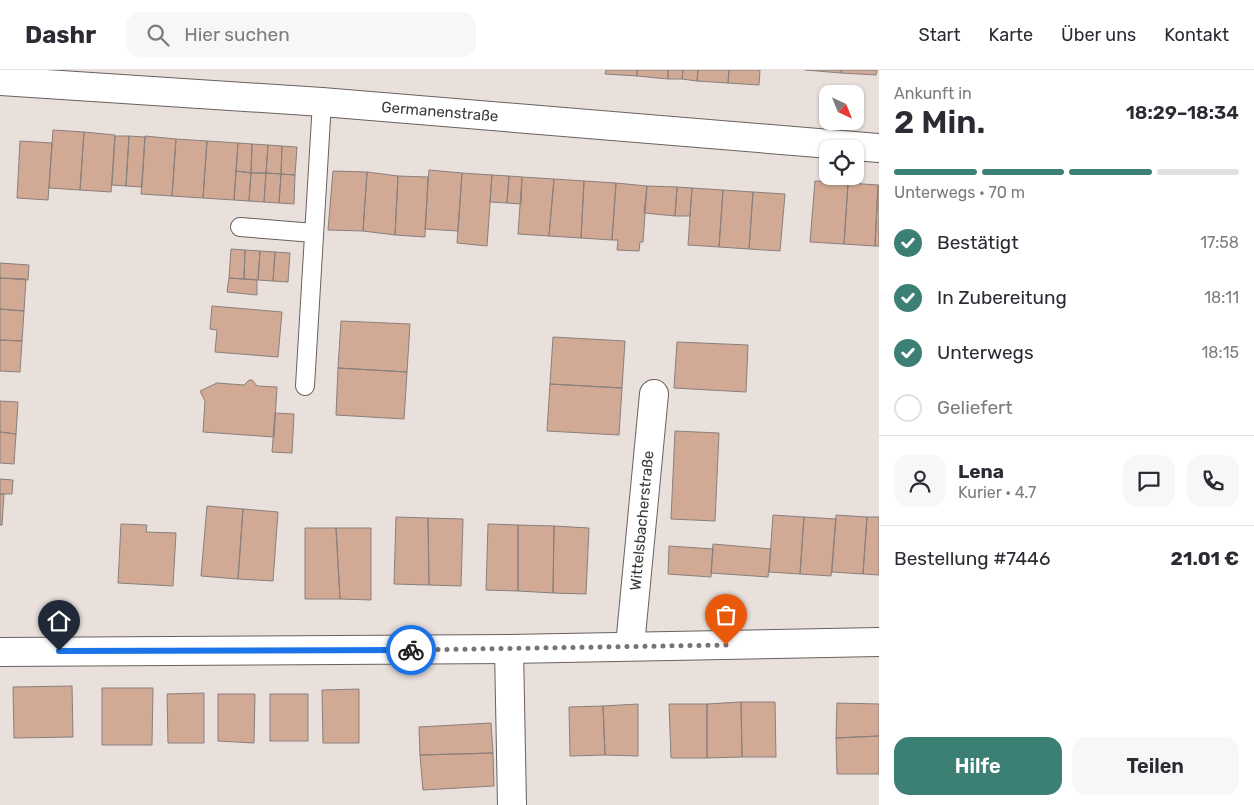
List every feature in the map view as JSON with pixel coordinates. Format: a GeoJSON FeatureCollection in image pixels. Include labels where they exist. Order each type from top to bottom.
{"type":"FeatureCollection","features":[{"type":"Feature","properties":{"kind":"street","name":"Germanenstraße"},"geometry":{"type":"LineString","coordinates":[[0,81],[322,102],[879,148]]}},
{"type":"Feature","properties":{"kind":"street","name":"Wittelsbacherstraße"},"geometry":{"type":"LineString","coordinates":[[630,646],[654,394]]}},
{"type":"Feature","properties":{"kind":"street"},"geometry":{"type":"LineString","coordinates":[[0,652],[509,649],[879,642]]}},
{"type":"Feature","properties":{"kind":"street"},"geometry":{"type":"LineString","coordinates":[[509,649],[512,805]]}},
{"type":"Feature","properties":{"kind":"lane"},"geometry":{"type":"LineString","coordinates":[[304,386],[322,102]]}},
{"type":"Feature","properties":{"kind":"lane"},"geometry":{"type":"LineString","coordinates":[[240,227],[314,233]]}},
{"type":"Feature","properties":{"kind":"building"},"geometry":{"type":"Polygon","coordinates":[[[606,70],[637,70],[637,76],[605,74],[606,70]]]}},
{"type":"Feature","properties":{"kind":"building"},"geometry":{"type":"Polygon","coordinates":[[[637,70],[668,70],[668,79],[637,76],[637,70]]]}},
{"type":"Feature","properties":{"kind":"building"},"geometry":{"type":"Polygon","coordinates":[[[668,70],[683,70],[682,79],[668,79],[668,70]]]}},
{"type":"Feature","properties":{"kind":"building"},"geometry":{"type":"Polygon","coordinates":[[[683,70],[698,70],[697,81],[682,79],[683,70]]]}},
{"type":"Feature","properties":{"kind":"building"},"geometry":{"type":"Polygon","coordinates":[[[698,70],[729,70],[728,83],[697,81],[698,70]]]}},
{"type":"Feature","properties":{"kind":"building"},"geometry":{"type":"Polygon","coordinates":[[[729,70],[760,70],[759,85],[728,83],[729,70]]]}},
{"type":"Feature","properties":{"kind":"building"},"geometry":{"type":"Polygon","coordinates":[[[805,70],[841,70],[841,73],[805,70]]]}},
{"type":"Feature","properties":{"kind":"building"},"geometry":{"type":"Polygon","coordinates":[[[841,70],[877,70],[876,75],[841,73],[841,70]]]}},
{"type":"Feature","properties":{"kind":"building"},"geometry":{"type":"Polygon","coordinates":[[[53,130],[84,132],[80,190],[49,188],[53,130]]]}},
{"type":"Feature","properties":{"kind":"building"},"geometry":{"type":"Polygon","coordinates":[[[84,132],[115,135],[111,192],[80,190],[84,132]]]}},
{"type":"Feature","properties":{"kind":"building"},"geometry":{"type":"Polygon","coordinates":[[[115,136],[129,136],[126,186],[112,185],[115,136]]]}},
{"type":"Feature","properties":{"kind":"building"},"geometry":{"type":"Polygon","coordinates":[[[129,136],[145,137],[142,187],[126,186],[129,136]]]}},
{"type":"Feature","properties":{"kind":"building"},"geometry":{"type":"Polygon","coordinates":[[[145,136],[176,139],[172,196],[141,194],[145,136]]]}},
{"type":"Feature","properties":{"kind":"building"},"geometry":{"type":"Polygon","coordinates":[[[176,139],[207,141],[203,198],[172,196],[176,139]]]}},
{"type":"Feature","properties":{"kind":"building"},"geometry":{"type":"Polygon","coordinates":[[[20,141],[52,143],[48,200],[17,198],[20,141]]]}},
{"type":"Feature","properties":{"kind":"building"},"geometry":{"type":"Polygon","coordinates":[[[207,141],[238,143],[234,200],[203,198],[207,141]]]}},
{"type":"Feature","properties":{"kind":"building"},"geometry":{"type":"Polygon","coordinates":[[[238,143],[252,144],[251,173],[236,171],[238,143]]]}},
{"type":"Feature","properties":{"kind":"building"},"geometry":{"type":"Polygon","coordinates":[[[252,144],[268,145],[266,173],[251,173],[252,144]]]}},
{"type":"Feature","properties":{"kind":"building"},"geometry":{"type":"Polygon","coordinates":[[[268,145],[282,146],[281,174],[266,173],[268,145]]]}},
{"type":"Feature","properties":{"kind":"building"},"geometry":{"type":"Polygon","coordinates":[[[282,146],[297,147],[295,175],[281,174],[282,146]]]}},
{"type":"Feature","properties":{"kind":"building"},"geometry":{"type":"Polygon","coordinates":[[[429,170],[462,173],[458,231],[425,229],[429,170]]]}},
{"type":"Feature","properties":{"kind":"building"},"geometry":{"type":"Polygon","coordinates":[[[236,171],[251,173],[249,201],[234,200],[236,171]]]}},
{"type":"Feature","properties":{"kind":"building"},"geometry":{"type":"Polygon","coordinates":[[[333,171],[367,172],[363,231],[328,230],[333,171]]]}},
{"type":"Feature","properties":{"kind":"building"},"geometry":{"type":"Polygon","coordinates":[[[367,172],[398,176],[395,235],[363,231],[367,172]]]}},
{"type":"Feature","properties":{"kind":"building"},"geometry":{"type":"Polygon","coordinates":[[[251,173],[266,173],[264,202],[249,201],[251,173]]]}},
{"type":"Feature","properties":{"kind":"building"},"geometry":{"type":"Polygon","coordinates":[[[266,173],[281,174],[279,203],[264,202],[266,173]]]}},
{"type":"Feature","properties":{"kind":"building"},"geometry":{"type":"Polygon","coordinates":[[[462,173],[492,175],[487,246],[457,243],[462,173]]]}},
{"type":"Feature","properties":{"kind":"building"},"geometry":{"type":"Polygon","coordinates":[[[281,174],[295,175],[294,204],[279,203],[281,174]]]}},
{"type":"Feature","properties":{"kind":"building"},"geometry":{"type":"Polygon","coordinates":[[[492,175],[509,176],[507,203],[490,202],[492,175]]]}},
{"type":"Feature","properties":{"kind":"building"},"geometry":{"type":"Polygon","coordinates":[[[398,176],[428,177],[425,237],[395,235],[398,176]]]}},
{"type":"Feature","properties":{"kind":"building"},"geometry":{"type":"Polygon","coordinates":[[[509,176],[522,177],[521,204],[507,203],[509,176]]]}},
{"type":"Feature","properties":{"kind":"building"},"geometry":{"type":"Polygon","coordinates":[[[522,177],[554,179],[549,236],[518,234],[522,177]]]}},
{"type":"Feature","properties":{"kind":"building"},"geometry":{"type":"Polygon","coordinates":[[[554,179],[584,181],[581,238],[549,236],[554,179]]]}},
{"type":"Feature","properties":{"kind":"building"},"geometry":{"type":"Polygon","coordinates":[[[584,181],[616,183],[612,240],[581,238],[584,181]]]}},
{"type":"Feature","properties":{"kind":"building"},"geometry":{"type":"Polygon","coordinates":[[[815,181],[819,181],[819,185],[848,185],[844,244],[810,242],[815,181]]]}},
{"type":"Feature","properties":{"kind":"building"},"geometry":{"type":"Polygon","coordinates":[[[616,183],[647,186],[643,242],[640,242],[639,251],[617,250],[618,240],[612,240],[616,183]]]}},
{"type":"Feature","properties":{"kind":"building"},"geometry":{"type":"Polygon","coordinates":[[[848,185],[878,185],[875,246],[844,244],[848,185]]]}},
{"type":"Feature","properties":{"kind":"building"},"geometry":{"type":"Polygon","coordinates":[[[878,185],[879,246],[875,246],[878,185]]]}},
{"type":"Feature","properties":{"kind":"building"},"geometry":{"type":"Polygon","coordinates":[[[647,186],[677,187],[675,216],[644,213],[647,186]]]}},
{"type":"Feature","properties":{"kind":"building"},"geometry":{"type":"Polygon","coordinates":[[[677,187],[692,188],[690,216],[675,216],[677,187]]]}},
{"type":"Feature","properties":{"kind":"building"},"geometry":{"type":"Polygon","coordinates":[[[692,188],[723,190],[719,247],[688,245],[692,188]]]}},
{"type":"Feature","properties":{"kind":"building"},"geometry":{"type":"Polygon","coordinates":[[[723,190],[753,192],[749,249],[719,247],[723,190]]]}},
{"type":"Feature","properties":{"kind":"building"},"geometry":{"type":"Polygon","coordinates":[[[753,192],[785,194],[780,251],[749,249],[753,192]]]}},
{"type":"Feature","properties":{"kind":"building"},"geometry":{"type":"Polygon","coordinates":[[[231,249],[245,250],[244,279],[229,278],[231,249]]]}},
{"type":"Feature","properties":{"kind":"building"},"geometry":{"type":"Polygon","coordinates":[[[245,250],[260,251],[258,280],[244,279],[245,250]]]}},
{"type":"Feature","properties":{"kind":"building"},"geometry":{"type":"Polygon","coordinates":[[[260,251],[275,252],[273,281],[258,280],[260,251]]]}},
{"type":"Feature","properties":{"kind":"building"},"geometry":{"type":"Polygon","coordinates":[[[275,252],[290,253],[288,282],[273,281],[275,252]]]}},
{"type":"Feature","properties":{"kind":"building"},"geometry":{"type":"Polygon","coordinates":[[[0,263],[29,265],[28,280],[0,278],[0,263]]]}},
{"type":"Feature","properties":{"kind":"building"},"geometry":{"type":"Polygon","coordinates":[[[0,278],[26,279],[24,311],[0,309],[0,278]]]}},
{"type":"Feature","properties":{"kind":"building"},"geometry":{"type":"Polygon","coordinates":[[[229,278],[257,280],[257,295],[227,292],[229,278]]]}},
{"type":"Feature","properties":{"kind":"building"},"geometry":{"type":"Polygon","coordinates":[[[212,306],[282,312],[278,357],[215,352],[217,330],[210,329],[212,306]]]}},
{"type":"Feature","properties":{"kind":"building"},"geometry":{"type":"Polygon","coordinates":[[[0,309],[24,311],[22,341],[0,340],[0,309]]]}},
{"type":"Feature","properties":{"kind":"building"},"geometry":{"type":"Polygon","coordinates":[[[341,321],[410,324],[407,372],[338,368],[341,321]]]}},
{"type":"Feature","properties":{"kind":"building"},"geometry":{"type":"Polygon","coordinates":[[[553,337],[625,341],[622,388],[550,384],[553,337]]]}},
{"type":"Feature","properties":{"kind":"building"},"geometry":{"type":"Polygon","coordinates":[[[0,340],[22,341],[20,372],[0,371],[0,340]]]}},
{"type":"Feature","properties":{"kind":"building"},"geometry":{"type":"Polygon","coordinates":[[[677,342],[748,345],[746,392],[674,388],[677,342]]]}},
{"type":"Feature","properties":{"kind":"building"},"geometry":{"type":"Polygon","coordinates":[[[338,368],[407,372],[404,419],[336,415],[338,368]]]}},
{"type":"Feature","properties":{"kind":"building"},"geometry":{"type":"Polygon","coordinates":[[[249,380],[252,380],[257,386],[277,387],[274,437],[203,432],[205,401],[200,391],[217,383],[244,385],[249,380]]]}},
{"type":"Feature","properties":{"kind":"building"},"geometry":{"type":"Polygon","coordinates":[[[550,384],[622,388],[619,435],[547,431],[550,384]]]}},
{"type":"Feature","properties":{"kind":"building"},"geometry":{"type":"Polygon","coordinates":[[[0,401],[18,402],[16,434],[0,432],[0,401]]]}},
{"type":"Feature","properties":{"kind":"building"},"geometry":{"type":"Polygon","coordinates":[[[275,413],[294,414],[292,453],[272,452],[275,413]]]}},
{"type":"Feature","properties":{"kind":"building"},"geometry":{"type":"Polygon","coordinates":[[[675,431],[719,433],[715,521],[671,519],[675,431]]]}},
{"type":"Feature","properties":{"kind":"building"},"geometry":{"type":"Polygon","coordinates":[[[0,432],[16,434],[14,464],[0,463],[0,432]]]}},
{"type":"Feature","properties":{"kind":"building"},"geometry":{"type":"Polygon","coordinates":[[[0,479],[13,480],[12,494],[0,494],[0,479]]]}},
{"type":"Feature","properties":{"kind":"building"},"geometry":{"type":"Polygon","coordinates":[[[0,494],[4,494],[2,525],[0,525],[0,494]]]}},
{"type":"Feature","properties":{"kind":"building"},"geometry":{"type":"Polygon","coordinates":[[[207,506],[243,509],[238,579],[201,576],[207,506]]]}},
{"type":"Feature","properties":{"kind":"building"},"geometry":{"type":"Polygon","coordinates":[[[243,509],[278,512],[273,581],[238,579],[243,509]]]}},
{"type":"Feature","properties":{"kind":"building"},"geometry":{"type":"Polygon","coordinates":[[[773,515],[804,517],[800,574],[769,572],[773,515]]]}},
{"type":"Feature","properties":{"kind":"building"},"geometry":{"type":"Polygon","coordinates":[[[836,515],[867,517],[863,574],[832,572],[836,515]]]}},
{"type":"Feature","properties":{"kind":"building"},"geometry":{"type":"Polygon","coordinates":[[[396,517],[428,518],[429,585],[394,584],[396,517]]]}},
{"type":"Feature","properties":{"kind":"building"},"geometry":{"type":"Polygon","coordinates":[[[804,517],[836,519],[831,576],[800,574],[804,517]]]}},
{"type":"Feature","properties":{"kind":"building"},"geometry":{"type":"Polygon","coordinates":[[[867,517],[879,517],[879,575],[863,574],[867,517]]]}},
{"type":"Feature","properties":{"kind":"building"},"geometry":{"type":"Polygon","coordinates":[[[428,518],[463,519],[461,586],[429,585],[428,518]]]}},
{"type":"Feature","properties":{"kind":"building"},"geometry":{"type":"Polygon","coordinates":[[[121,524],[147,525],[146,532],[176,533],[173,586],[118,583],[121,524]]]}},
{"type":"Feature","properties":{"kind":"building"},"geometry":{"type":"Polygon","coordinates":[[[488,524],[518,525],[518,591],[486,590],[488,524]]]}},
{"type":"Feature","properties":{"kind":"building"},"geometry":{"type":"Polygon","coordinates":[[[518,525],[554,526],[553,593],[518,591],[518,525]]]}},
{"type":"Feature","properties":{"kind":"building"},"geometry":{"type":"Polygon","coordinates":[[[554,526],[589,528],[586,594],[553,593],[554,526]]]}},
{"type":"Feature","properties":{"kind":"building"},"geometry":{"type":"Polygon","coordinates":[[[305,528],[336,528],[340,599],[305,599],[305,528]]]}},
{"type":"Feature","properties":{"kind":"building"},"geometry":{"type":"Polygon","coordinates":[[[336,528],[371,528],[371,600],[340,599],[336,528]]]}},
{"type":"Feature","properties":{"kind":"building"},"geometry":{"type":"Polygon","coordinates":[[[713,544],[771,549],[768,577],[711,573],[713,544]]]}},
{"type":"Feature","properties":{"kind":"building"},"geometry":{"type":"Polygon","coordinates":[[[669,546],[713,549],[711,577],[668,574],[669,546]]]}},
{"type":"Feature","properties":{"kind":"building"},"geometry":{"type":"Polygon","coordinates":[[[72,686],[73,737],[14,738],[13,687],[72,686]]]}},
{"type":"Feature","properties":{"kind":"building"},"geometry":{"type":"Polygon","coordinates":[[[102,688],[153,688],[152,745],[102,745],[102,688]]]}},
{"type":"Feature","properties":{"kind":"building"},"geometry":{"type":"Polygon","coordinates":[[[359,689],[359,743],[323,743],[322,690],[359,689]]]}},
{"type":"Feature","properties":{"kind":"building"},"geometry":{"type":"Polygon","coordinates":[[[204,693],[204,743],[168,743],[167,694],[204,693]]]}},
{"type":"Feature","properties":{"kind":"building"},"geometry":{"type":"Polygon","coordinates":[[[218,694],[255,694],[254,743],[218,741],[218,694]]]}},
{"type":"Feature","properties":{"kind":"building"},"geometry":{"type":"Polygon","coordinates":[[[270,694],[308,694],[308,741],[270,741],[270,694]]]}},
{"type":"Feature","properties":{"kind":"building"},"geometry":{"type":"Polygon","coordinates":[[[741,702],[775,702],[776,757],[742,757],[741,702]]]}},
{"type":"Feature","properties":{"kind":"building"},"geometry":{"type":"Polygon","coordinates":[[[741,702],[742,757],[707,758],[707,704],[741,702]]]}},
{"type":"Feature","properties":{"kind":"building"},"geometry":{"type":"Polygon","coordinates":[[[837,703],[879,704],[879,736],[836,738],[837,703]]]}},
{"type":"Feature","properties":{"kind":"building"},"geometry":{"type":"Polygon","coordinates":[[[638,704],[638,756],[605,755],[603,706],[638,704]]]}},
{"type":"Feature","properties":{"kind":"building"},"geometry":{"type":"Polygon","coordinates":[[[669,704],[707,704],[707,758],[671,758],[669,704]]]}},
{"type":"Feature","properties":{"kind":"building"},"geometry":{"type":"Polygon","coordinates":[[[603,706],[605,755],[570,756],[569,707],[603,706]]]}},
{"type":"Feature","properties":{"kind":"building"},"geometry":{"type":"Polygon","coordinates":[[[491,723],[493,753],[420,755],[419,727],[491,723]]]}},
{"type":"Feature","properties":{"kind":"building"},"geometry":{"type":"Polygon","coordinates":[[[879,736],[879,774],[837,774],[836,738],[879,736]]]}},
{"type":"Feature","properties":{"kind":"building"},"geometry":{"type":"Polygon","coordinates":[[[493,753],[494,786],[423,790],[420,755],[493,753]]]}},
{"type":"Feature","properties":{"kind":"way so far"},"geometry":{"type":"LineString","coordinates":[[411,650],[726,645]]}},
{"type":"Feature","properties":{"kind":"route"},"geometry":{"type":"LineString","coordinates":[[59,651],[411,650]]}}]}
